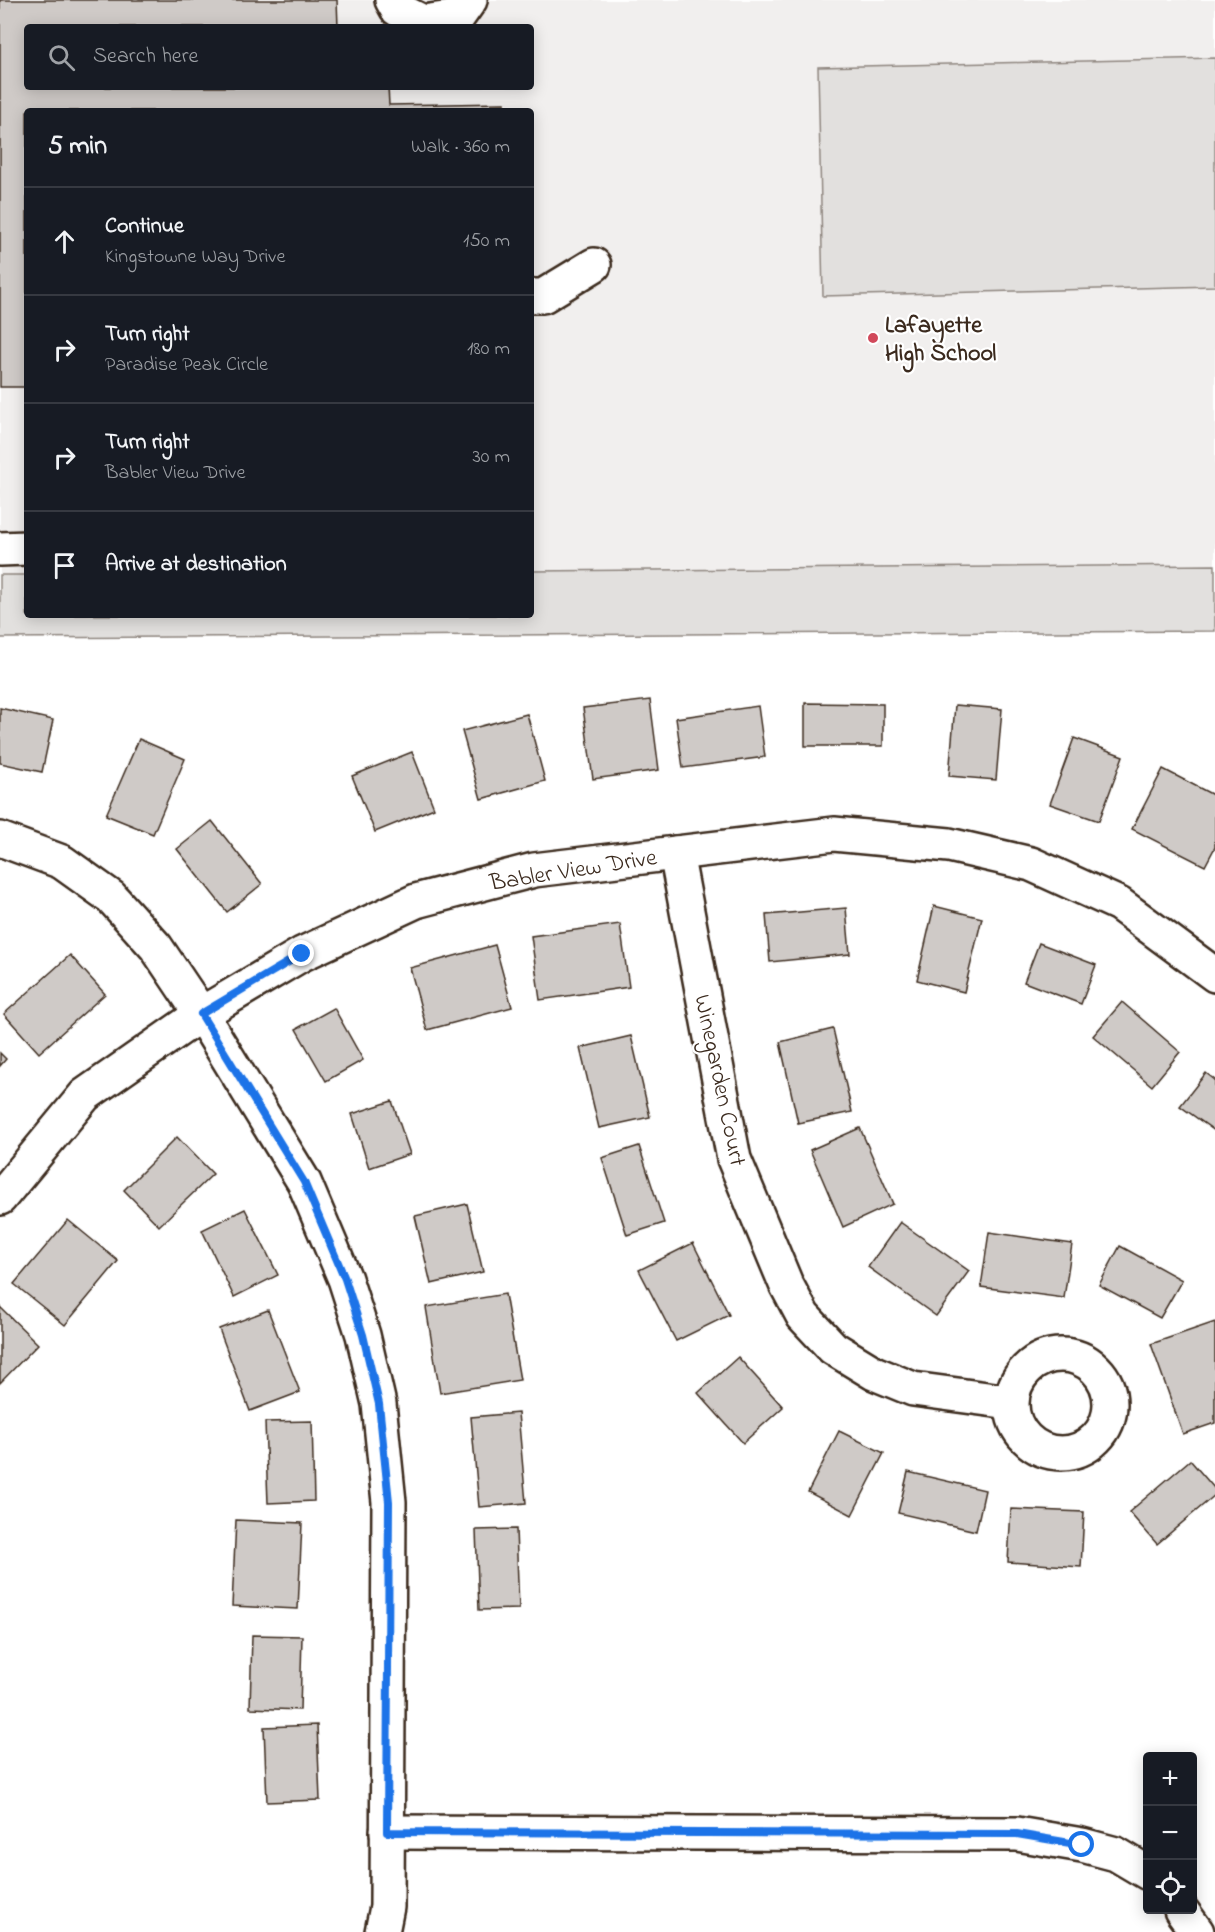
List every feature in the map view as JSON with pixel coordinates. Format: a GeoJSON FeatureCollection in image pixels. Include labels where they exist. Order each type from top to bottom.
{"type":"FeatureCollection","features":[{"type":"Feature","properties":{"kind":"street"},"geometry":{"type":"LineString","coordinates":[[392,0],[397,9],[423,22],[458,17],[470,0]]}},
{"type":"Feature","properties":{"kind":"street"},"geometry":{"type":"LineString","coordinates":[[534,296],[543,296],[594,265]]}},
{"type":"Feature","properties":{"kind":"street"},"geometry":{"type":"LineString","coordinates":[[0,549],[24,548]]}},
{"type":"Feature","properties":{"kind":"street","name":"Babler View Drive"},"geometry":{"type":"LineString","coordinates":[[0,1198],[85,1095],[201,1014],[302,954],[416,901],[534,870],[834,834],[949,845],[1031,864],[1119,904],[1215,975]]}},
{"type":"Feature","properties":{"kind":"street"},"geometry":{"type":"LineString","coordinates":[[0,839],[62,862],[111,897],[156,947],[201,1014],[304,1182],[345,1279],[363,1335],[379,1404],[389,1502],[387,1908],[382,1932]]}},
{"type":"Feature","properties":{"kind":"street","name":"Winegarden Court"},"geometry":{"type":"LineString","coordinates":[[676,853],[734,1159],[786,1284],[803,1316],[833,1348],[874,1373],[913,1389],[1010,1402]]}},
{"type":"Feature","properties":{"kind":"street"},"geometry":{"type":"LineString","coordinates":[[387,1832],[1017,1834],[1082,1845],[1116,1854],[1143,1870]]}},
{"type":"Feature","properties":{"kind":"street"},"geometry":{"type":"LineString","coordinates":[[1184,1914],[1197,1932]]}},
{"type":"Feature","properties":{"kind":"shaded area","name":"Lafayette High School"},"geometry":{"type":"Polygon","coordinates":[[[0,0],[1215,0],[1215,565],[534,571],[534,108],[24,108],[24,575],[0,575],[0,0]]]}},
{"type":"Feature","properties":{"kind":"shaded area"},"geometry":{"type":"Polygon","coordinates":[[[1215,58],[1215,286],[823,296],[818,67],[1215,58]]]}},
{"type":"Feature","properties":{"kind":"shaded area"},"geometry":{"type":"Polygon","coordinates":[[[1215,565],[1215,631],[0,638],[0,575],[24,575],[24,618],[534,618],[534,571],[1215,565]]]}},
{"type":"Feature","properties":{"kind":"building"},"geometry":{"type":"Polygon","coordinates":[[[0,0],[337,0],[338,24],[24,24],[24,90],[388,90],[389,105],[505,103],[505,108],[24,108],[24,387],[0,387],[0,0]]]}},
{"type":"Feature","properties":{"kind":"building"},"geometry":{"type":"Polygon","coordinates":[[[650,700],[659,770],[593,779],[583,708],[650,700]]]}},
{"type":"Feature","properties":{"kind":"building"},"geometry":{"type":"Polygon","coordinates":[[[805,703],[883,704],[883,746],[805,746],[805,703]]]}},
{"type":"Feature","properties":{"kind":"building"},"geometry":{"type":"Polygon","coordinates":[[[955,705],[1002,709],[996,780],[949,776],[955,705]]]}},
{"type":"Feature","properties":{"kind":"building"},"geometry":{"type":"Polygon","coordinates":[[[758,706],[765,757],[683,768],[676,718],[758,706]]]}},
{"type":"Feature","properties":{"kind":"building"},"geometry":{"type":"Polygon","coordinates":[[[0,708],[53,720],[42,772],[0,763],[0,708]]]}},
{"type":"Feature","properties":{"kind":"building"},"geometry":{"type":"Polygon","coordinates":[[[527,714],[545,781],[481,799],[462,731],[527,714]]]}},
{"type":"Feature","properties":{"kind":"building"},"geometry":{"type":"Polygon","coordinates":[[[1074,738],[1123,756],[1099,821],[1050,804],[1074,738]]]}},
{"type":"Feature","properties":{"kind":"building"},"geometry":{"type":"Polygon","coordinates":[[[139,739],[185,759],[153,834],[106,815],[139,739]]]}},
{"type":"Feature","properties":{"kind":"building"},"geometry":{"type":"Polygon","coordinates":[[[412,752],[434,808],[375,832],[352,776],[412,752]]]}},
{"type":"Feature","properties":{"kind":"building"},"geometry":{"type":"Polygon","coordinates":[[[1163,769],[1215,796],[1215,847],[1205,866],[1132,829],[1163,769]]]}},
{"type":"Feature","properties":{"kind":"building"},"geometry":{"type":"Polygon","coordinates":[[[212,821],[262,884],[227,912],[177,849],[212,821]]]}},
{"type":"Feature","properties":{"kind":"building"},"geometry":{"type":"Polygon","coordinates":[[[934,906],[982,918],[964,992],[917,980],[934,906]]]}},
{"type":"Feature","properties":{"kind":"building"},"geometry":{"type":"Polygon","coordinates":[[[846,908],[850,954],[770,962],[766,915],[846,908]]]}},
{"type":"Feature","properties":{"kind":"building"},"geometry":{"type":"Polygon","coordinates":[[[620,924],[629,987],[540,1000],[531,936],[620,924]]]}},
{"type":"Feature","properties":{"kind":"building"},"geometry":{"type":"Polygon","coordinates":[[[1039,943],[1096,965],[1081,1004],[1024,982],[1039,943]]]}},
{"type":"Feature","properties":{"kind":"building"},"geometry":{"type":"Polygon","coordinates":[[[495,945],[512,1007],[427,1030],[410,968],[495,945]]]}},
{"type":"Feature","properties":{"kind":"building"},"geometry":{"type":"Polygon","coordinates":[[[70,955],[105,994],[39,1053],[4,1014],[70,955]]]}},
{"type":"Feature","properties":{"kind":"building"},"geometry":{"type":"Polygon","coordinates":[[[1122,1002],[1180,1052],[1152,1086],[1093,1036],[1122,1002]]]}},
{"type":"Feature","properties":{"kind":"building"},"geometry":{"type":"Polygon","coordinates":[[[334,1008],[363,1060],[326,1081],[296,1029],[334,1008]]]}},
{"type":"Feature","properties":{"kind":"building"},"geometry":{"type":"Polygon","coordinates":[[[833,1029],[852,1112],[798,1123],[780,1042],[833,1029]]]}},
{"type":"Feature","properties":{"kind":"building"},"geometry":{"type":"Polygon","coordinates":[[[631,1036],[650,1117],[599,1128],[580,1048],[631,1036]]]}},
{"type":"Feature","properties":{"kind":"building"},"geometry":{"type":"Polygon","coordinates":[[[0,1053],[6,1059],[0,1066],[0,1053]]]}},
{"type":"Feature","properties":{"kind":"building"},"geometry":{"type":"Polygon","coordinates":[[[1206,1073],[1215,1080],[1215,1131],[1180,1106],[1206,1073]]]}},
{"type":"Feature","properties":{"kind":"building"},"geometry":{"type":"Polygon","coordinates":[[[392,1101],[410,1154],[369,1168],[352,1114],[392,1101]]]}},
{"type":"Feature","properties":{"kind":"building"},"geometry":{"type":"Polygon","coordinates":[[[860,1128],[893,1204],[843,1227],[810,1150],[860,1128]]]}},
{"type":"Feature","properties":{"kind":"building"},"geometry":{"type":"Polygon","coordinates":[[[177,1137],[213,1174],[159,1226],[124,1190],[177,1137]]]}},
{"type":"Feature","properties":{"kind":"building"},"geometry":{"type":"Polygon","coordinates":[[[639,1146],[664,1223],[627,1235],[602,1158],[639,1146]]]}},
{"type":"Feature","properties":{"kind":"building"},"geometry":{"type":"Polygon","coordinates":[[[467,1204],[483,1272],[431,1284],[415,1216],[467,1204]]]}},
{"type":"Feature","properties":{"kind":"building"},"geometry":{"type":"Polygon","coordinates":[[[245,1209],[278,1275],[234,1297],[202,1230],[245,1209]]]}},
{"type":"Feature","properties":{"kind":"building"},"geometry":{"type":"Polygon","coordinates":[[[68,1220],[118,1261],[65,1325],[14,1284],[68,1220]]]}},
{"type":"Feature","properties":{"kind":"building"},"geometry":{"type":"Polygon","coordinates":[[[900,1222],[969,1271],[936,1316],[868,1267],[900,1222]]]}},
{"type":"Feature","properties":{"kind":"building"},"geometry":{"type":"Polygon","coordinates":[[[989,1232],[1072,1244],[1064,1298],[981,1287],[989,1232]]]}},
{"type":"Feature","properties":{"kind":"building"},"geometry":{"type":"Polygon","coordinates":[[[693,1243],[729,1315],[676,1341],[639,1270],[693,1243]]]}},
{"type":"Feature","properties":{"kind":"building"},"geometry":{"type":"Polygon","coordinates":[[[1120,1246],[1182,1280],[1160,1318],[1099,1285],[1120,1246]]]}},
{"type":"Feature","properties":{"kind":"building"},"geometry":{"type":"Polygon","coordinates":[[[505,1294],[520,1380],[440,1393],[426,1307],[505,1294]]]}},
{"type":"Feature","properties":{"kind":"building"},"geometry":{"type":"Polygon","coordinates":[[[0,1307],[38,1344],[0,1383],[0,1307]]]}},
{"type":"Feature","properties":{"kind":"building"},"geometry":{"type":"Polygon","coordinates":[[[268,1310],[300,1392],[250,1411],[219,1329],[268,1310]]]}},
{"type":"Feature","properties":{"kind":"building"},"geometry":{"type":"Polygon","coordinates":[[[1215,1322],[1215,1423],[1183,1434],[1151,1344],[1215,1322]]]}},
{"type":"Feature","properties":{"kind":"building"},"geometry":{"type":"Polygon","coordinates":[[[738,1357],[783,1407],[743,1443],[698,1393],[738,1357]]]}},
{"type":"Feature","properties":{"kind":"building"},"geometry":{"type":"Polygon","coordinates":[[[518,1413],[526,1503],[479,1507],[471,1417],[518,1413]]]}},
{"type":"Feature","properties":{"kind":"building"},"geometry":{"type":"Polygon","coordinates":[[[312,1421],[314,1501],[268,1503],[265,1422],[312,1421]]]}},
{"type":"Feature","properties":{"kind":"building"},"geometry":{"type":"Polygon","coordinates":[[[839,1431],[884,1453],[852,1515],[808,1492],[839,1431]]]}},
{"type":"Feature","properties":{"kind":"building"},"geometry":{"type":"Polygon","coordinates":[[[1190,1460],[1215,1489],[1215,1495],[1157,1544],[1129,1512],[1190,1460]]]}},
{"type":"Feature","properties":{"kind":"building"},"geometry":{"type":"Polygon","coordinates":[[[908,1472],[985,1490],[976,1531],[898,1513],[908,1472]]]}},
{"type":"Feature","properties":{"kind":"building"},"geometry":{"type":"Polygon","coordinates":[[[1011,1509],[1084,1512],[1081,1567],[1008,1562],[1011,1509]]]}},
{"type":"Feature","properties":{"kind":"building"},"geometry":{"type":"Polygon","coordinates":[[[236,1520],[302,1523],[298,1609],[232,1606],[236,1520]]]}},
{"type":"Feature","properties":{"kind":"building"},"geometry":{"type":"Polygon","coordinates":[[[516,1529],[519,1609],[479,1610],[476,1530],[516,1529]]]}},
{"type":"Feature","properties":{"kind":"building"},"geometry":{"type":"Polygon","coordinates":[[[252,1635],[302,1636],[300,1710],[250,1708],[252,1635]]]}},
{"type":"Feature","properties":{"kind":"building"},"geometry":{"type":"Polygon","coordinates":[[[317,1725],[320,1800],[267,1802],[264,1727],[317,1725]]]}},
{"type":"Feature","properties":{"kind":"place","name":"Lafayette High School"},"geometry":{"type":"Point","coordinates":[873,338]}},
{"type":"Feature","properties":{"kind":"route"},"geometry":{"type":"LineString","coordinates":[[302,954],[201,1014],[304,1182],[345,1279],[363,1335],[379,1404],[389,1502],[387,1832],[1017,1834],[1082,1845]]}}]}
